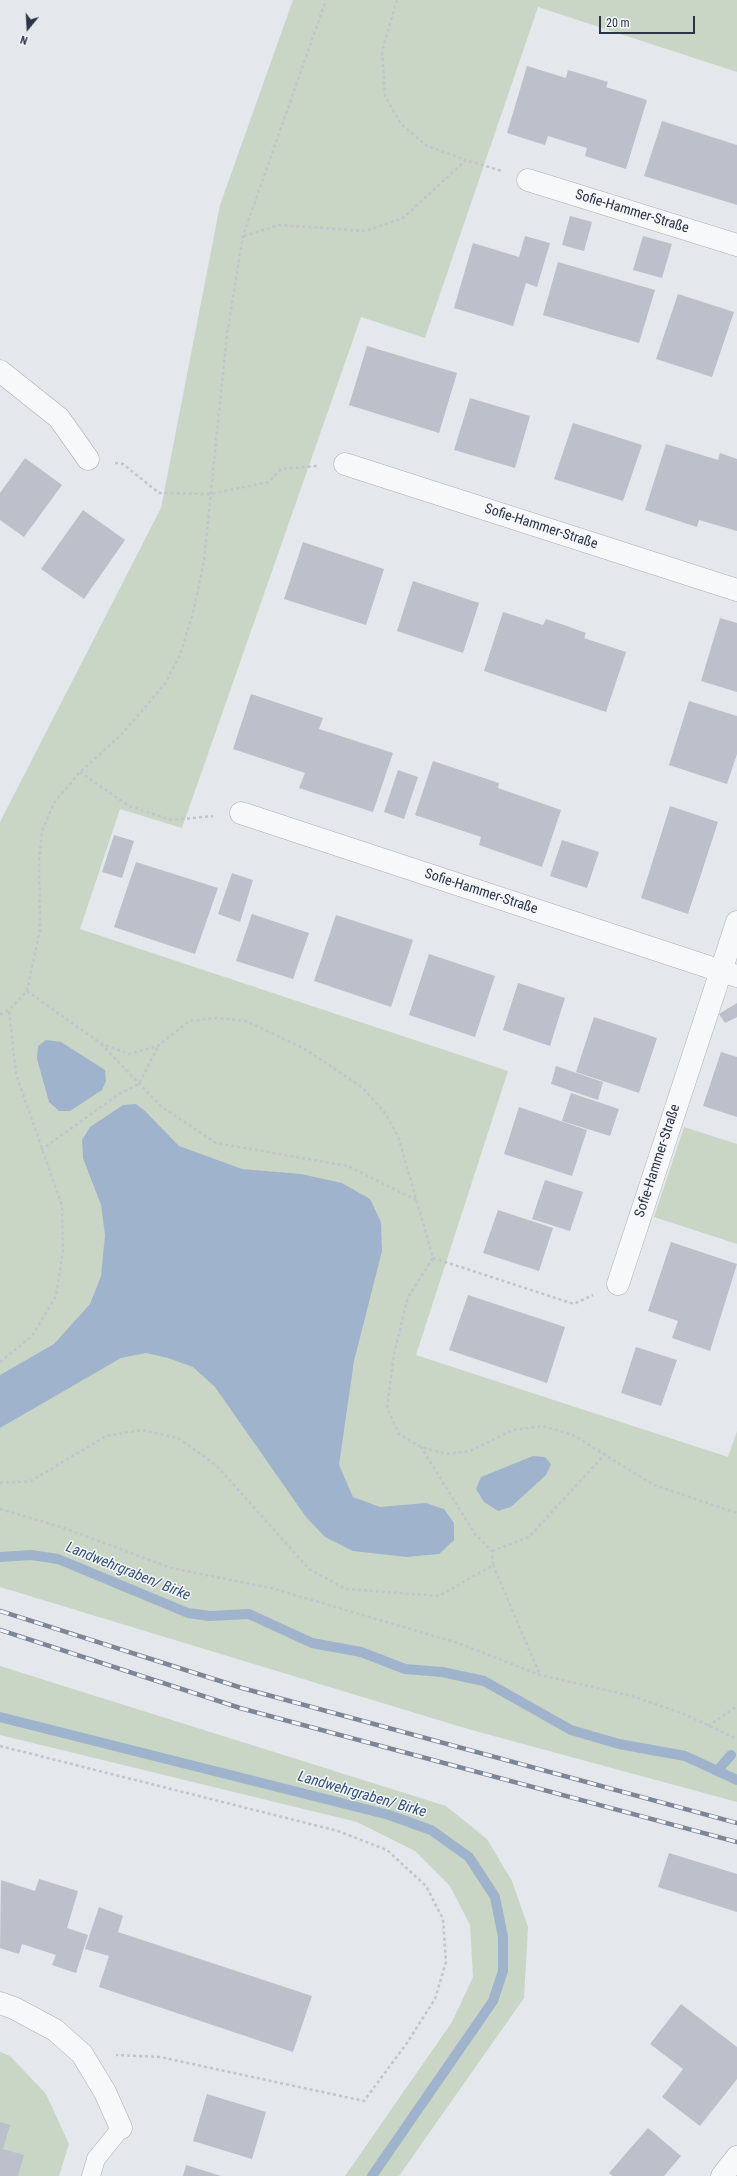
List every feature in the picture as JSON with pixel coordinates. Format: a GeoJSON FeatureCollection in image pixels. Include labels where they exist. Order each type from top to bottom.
{"type":"FeatureCollection","features":[{"type":"Feature","properties":{"kind":"street","name":"Sofie-Hammer-Straße"},"geometry":{"type":"LineString","coordinates":[[528,180],[737,245]]}},
{"type":"Feature","properties":{"kind":"street"},"geometry":{"type":"LineString","coordinates":[[0,371],[59,418],[88,459]]}},
{"type":"Feature","properties":{"kind":"street","name":"Sofie-Hammer-Straße"},"geometry":{"type":"LineString","coordinates":[[345,464],[737,590]]}},
{"type":"Feature","properties":{"kind":"street","name":"Sofie-Hammer-Straße"},"geometry":{"type":"LineString","coordinates":[[241,813],[729,973]]}},
{"type":"Feature","properties":{"kind":"street","name":"Sofie-Hammer-Straße"},"geometry":{"type":"LineString","coordinates":[[618,1284],[729,973],[737,922]]}},
{"type":"Feature","properties":{"kind":"street"},"geometry":{"type":"LineString","coordinates":[[0,2003],[14,2008],[55,2030],[82,2054],[105,2092],[121,2128]]}},
{"type":"Feature","properties":{"kind":"street"},"geometry":{"type":"LineString","coordinates":[[722,2176],[737,2157]]}},
{"type":"Feature","properties":{"kind":"lane"},"geometry":{"type":"LineString","coordinates":[[91,2176],[96,2159],[121,2128]]}},
{"type":"Feature","properties":{"kind":"path"},"geometry":{"type":"LineString","coordinates":[[0,1014],[9,1010],[27,991],[40,930],[39,862],[42,831],[54,803],[80,772],[121,735],[165,684],[180,655],[193,612],[204,561],[227,334],[243,236],[326,0]]}},
{"type":"Feature","properties":{"kind":"path"},"geometry":{"type":"LineString","coordinates":[[397,0],[382,51],[385,96],[401,124],[428,146],[528,180]]}},
{"type":"Feature","properties":{"kind":"path"},"geometry":{"type":"LineString","coordinates":[[243,236],[279,225],[365,231],[403,218],[466,160]]}},
{"type":"Feature","properties":{"kind":"path"},"geometry":{"type":"LineString","coordinates":[[88,459],[124,464],[159,493],[210,494],[269,482],[281,469],[345,464]]}},
{"type":"Feature","properties":{"kind":"path"},"geometry":{"type":"LineString","coordinates":[[80,772],[129,806],[171,820],[241,813]]}},
{"type":"Feature","properties":{"kind":"path"},"geometry":{"type":"LineString","coordinates":[[27,991],[100,1043],[162,1107],[216,1143],[348,1166],[416,1201]]}},
{"type":"Feature","properties":{"kind":"path"},"geometry":{"type":"LineString","coordinates":[[0,1362],[32,1336],[56,1296],[63,1252],[62,1206],[41,1150],[16,1074],[9,1010]]}},
{"type":"Feature","properties":{"kind":"path"},"geometry":{"type":"LineString","coordinates":[[100,1043],[128,1054],[158,1046],[189,1021],[218,1018],[246,1021],[305,1049],[363,1088],[385,1113],[398,1136],[433,1258],[408,1298],[394,1354],[387,1408],[400,1434],[421,1447],[446,1454],[470,1451],[513,1430],[542,1426],[573,1435],[654,1485],[737,1512]]}},
{"type":"Feature","properties":{"kind":"path"},"geometry":{"type":"LineString","coordinates":[[41,1150],[119,1094],[139,1084],[158,1046]]}},
{"type":"Feature","properties":{"kind":"path"},"geometry":{"type":"LineString","coordinates":[[433,1258],[574,1304],[618,1284]]}},
{"type":"Feature","properties":{"kind":"path"},"geometry":{"type":"LineString","coordinates":[[0,1483],[31,1481],[106,1436],[142,1430],[178,1438],[216,1465],[309,1569],[346,1589],[439,1596],[492,1565]]}},
{"type":"Feature","properties":{"kind":"path"},"geometry":{"type":"LineString","coordinates":[[421,1447],[475,1534],[492,1551],[492,1565],[540,1675]]}},
{"type":"Feature","properties":{"kind":"path"},"geometry":{"type":"LineString","coordinates":[[492,1551],[529,1537],[604,1454]]}},
{"type":"Feature","properties":{"kind":"path"},"geometry":{"type":"LineString","coordinates":[[0,1509],[61,1526],[171,1568],[271,1588],[458,1643],[540,1675],[632,1696],[684,1714],[737,1739]]}},
{"type":"Feature","properties":{"kind":"path"},"geometry":{"type":"LineString","coordinates":[[707,1726],[737,1706]]}},
{"type":"Feature","properties":{"kind":"path"},"geometry":{"type":"LineString","coordinates":[[0,1746],[345,1834],[387,1850],[426,1886],[443,1919],[446,1962],[435,1999],[407,2043],[364,2101],[160,2058],[82,2054]]}},
{"type":"Feature","properties":{"kind":"green space"},"geometry":{"type":"Polygon","coordinates":[[[293,0],[737,0],[737,72],[538,7],[425,338],[361,317],[182,828],[120,809],[80,929],[508,1071],[416,1355],[728,1457],[737,1431],[737,1802],[468,1729],[0,1587],[0,822],[161,508],[220,205],[293,0]]]}},
{"type":"Feature","properties":{"kind":"green space"},"geometry":{"type":"Polygon","coordinates":[[[684,1127],[737,1144],[737,1244],[654,1217],[684,1127]]]}},
{"type":"Feature","properties":{"kind":"green space"},"geometry":{"type":"Polygon","coordinates":[[[0,1666],[446,1806],[487,1839],[512,1881],[528,1927],[524,1998],[399,2176],[345,2176],[452,2022],[473,1977],[470,1925],[450,1886],[415,1851],[357,1822],[0,1735],[0,1666]]]}},
{"type":"Feature","properties":{"kind":"green space"},"geometry":{"type":"Polygon","coordinates":[[[0,2052],[10,2056],[46,2094],[69,2144],[59,2176],[0,2176],[0,2052]]]}},
{"type":"Feature","properties":{"kind":"water"},"geometry":{"type":"Polygon","coordinates":[[[46,1040],[61,1042],[105,1070],[106,1081],[102,1090],[70,1111],[59,1111],[49,1102],[37,1059],[38,1046],[46,1040]]]}},
{"type":"Feature","properties":{"kind":"water"},"geometry":{"type":"Polygon","coordinates":[[[136,1104],[145,1111],[179,1146],[242,1169],[301,1174],[342,1183],[370,1199],[381,1222],[382,1251],[354,1361],[339,1465],[353,1497],[380,1507],[426,1503],[444,1509],[454,1523],[454,1540],[439,1554],[406,1557],[353,1551],[325,1537],[306,1517],[215,1387],[193,1367],[168,1358],[146,1353],[121,1358],[0,1428],[0,1375],[54,1344],[90,1304],[101,1276],[105,1235],[101,1205],[83,1158],[82,1140],[90,1127],[123,1105],[136,1104]]]}},
{"type":"Feature","properties":{"kind":"water"},"geometry":{"type":"Polygon","coordinates":[[[533,1456],[545,1457],[551,1464],[546,1475],[511,1507],[498,1511],[484,1502],[476,1489],[481,1477],[533,1456]]]}},
{"type":"Feature","properties":{"kind":"building"},"geometry":{"type":"Polygon","coordinates":[[[527,66],[566,78],[568,70],[608,82],[606,87],[647,100],[626,169],[585,156],[587,148],[548,136],[545,145],[507,133],[527,66]]]}},
{"type":"Feature","properties":{"kind":"building"},"geometry":{"type":"Polygon","coordinates":[[[662,121],[737,145],[737,205],[644,176],[662,121]]]}},
{"type":"Feature","properties":{"kind":"building"},"geometry":{"type":"Polygon","coordinates":[[[570,216],[592,222],[584,251],[562,245],[570,216]]]}},
{"type":"Feature","properties":{"kind":"building"},"geometry":{"type":"Polygon","coordinates":[[[525,236],[550,243],[537,287],[526,283],[513,326],[454,308],[473,243],[519,257],[525,236]]]}},
{"type":"Feature","properties":{"kind":"building"},"geometry":{"type":"Polygon","coordinates":[[[643,236],[672,244],[662,278],[633,270],[643,236]]]}},
{"type":"Feature","properties":{"kind":"building"},"geometry":{"type":"Polygon","coordinates":[[[558,262],[655,290],[639,343],[543,315],[558,262]]]}},
{"type":"Feature","properties":{"kind":"building"},"geometry":{"type":"Polygon","coordinates":[[[678,294],[734,312],[712,377],[656,359],[678,294]]]}},
{"type":"Feature","properties":{"kind":"building"},"geometry":{"type":"Polygon","coordinates":[[[367,346],[457,373],[439,433],[349,405],[367,346]]]}},
{"type":"Feature","properties":{"kind":"building"},"geometry":{"type":"Polygon","coordinates":[[[470,398],[530,416],[515,468],[454,450],[470,398]]]}},
{"type":"Feature","properties":{"kind":"building"},"geometry":{"type":"Polygon","coordinates":[[[573,423],[642,445],[623,501],[554,479],[573,423]]]}},
{"type":"Feature","properties":{"kind":"building"},"geometry":{"type":"Polygon","coordinates":[[[666,444],[718,460],[720,453],[737,459],[737,531],[699,520],[697,527],[645,510],[666,444]]]}},
{"type":"Feature","properties":{"kind":"building"},"geometry":{"type":"Polygon","coordinates":[[[25,458],[62,485],[24,537],[0,520],[0,493],[25,458]]]}},
{"type":"Feature","properties":{"kind":"building"},"geometry":{"type":"Polygon","coordinates":[[[83,510],[125,540],[84,599],[41,569],[83,510]]]}},
{"type":"Feature","properties":{"kind":"building"},"geometry":{"type":"Polygon","coordinates":[[[303,542],[384,569],[366,625],[284,599],[303,542]]]}},
{"type":"Feature","properties":{"kind":"building"},"geometry":{"type":"Polygon","coordinates":[[[413,581],[479,603],[463,653],[397,631],[413,581]]]}},
{"type":"Feature","properties":{"kind":"building"},"geometry":{"type":"Polygon","coordinates":[[[503,612],[543,625],[546,619],[586,633],[584,638],[626,652],[606,712],[484,671],[503,612]]]}},
{"type":"Feature","properties":{"kind":"building"},"geometry":{"type":"Polygon","coordinates":[[[720,618],[737,623],[737,692],[701,681],[720,618]]]}},
{"type":"Feature","properties":{"kind":"building"},"geometry":{"type":"Polygon","coordinates":[[[251,694],[323,718],[319,729],[393,753],[373,812],[299,788],[305,773],[233,749],[251,694]]]}},
{"type":"Feature","properties":{"kind":"building"},"geometry":{"type":"Polygon","coordinates":[[[689,701],[737,716],[737,754],[727,784],[669,765],[689,701]]]}},
{"type":"Feature","properties":{"kind":"building"},"geometry":{"type":"Polygon","coordinates":[[[433,761],[499,783],[498,788],[561,810],[542,867],[479,845],[481,837],[415,815],[433,761]]]}},
{"type":"Feature","properties":{"kind":"building"},"geometry":{"type":"Polygon","coordinates":[[[398,770],[418,777],[404,819],[384,812],[398,770]]]}},
{"type":"Feature","properties":{"kind":"building"},"geometry":{"type":"Polygon","coordinates":[[[670,806],[718,822],[688,914],[641,898],[670,806]]]}},
{"type":"Feature","properties":{"kind":"building"},"geometry":{"type":"Polygon","coordinates":[[[114,835],[134,841],[122,878],[102,872],[114,835]]]}},
{"type":"Feature","properties":{"kind":"building"},"geometry":{"type":"Polygon","coordinates":[[[562,840],[599,852],[587,888],[550,876],[562,840]]]}},
{"type":"Feature","properties":{"kind":"building"},"geometry":{"type":"Polygon","coordinates":[[[136,862],[218,888],[195,954],[114,927],[136,862]]]}},
{"type":"Feature","properties":{"kind":"building"},"geometry":{"type":"Polygon","coordinates":[[[232,873],[253,880],[240,922],[218,914],[232,873]]]}},
{"type":"Feature","properties":{"kind":"building"},"geometry":{"type":"Polygon","coordinates":[[[252,914],[309,933],[293,979],[236,961],[252,914]]]}},
{"type":"Feature","properties":{"kind":"building"},"geometry":{"type":"Polygon","coordinates":[[[336,915],[413,940],[391,1007],[314,981],[336,915]]]}},
{"type":"Feature","properties":{"kind":"building"},"geometry":{"type":"Polygon","coordinates":[[[429,954],[495,976],[475,1037],[409,1015],[429,954]]]}},
{"type":"Feature","properties":{"kind":"building"},"geometry":{"type":"Polygon","coordinates":[[[518,983],[565,998],[550,1046],[503,1030],[518,983]]]}},
{"type":"Feature","properties":{"kind":"building"},"geometry":{"type":"Polygon","coordinates":[[[737,1003],[737,1017],[725,1023],[719,1014],[737,1003]]]}},
{"type":"Feature","properties":{"kind":"building"},"geometry":{"type":"Polygon","coordinates":[[[594,1017],[657,1038],[639,1093],[576,1072],[594,1017]]]}},
{"type":"Feature","properties":{"kind":"building"},"geometry":{"type":"Polygon","coordinates":[[[721,1052],[737,1057],[737,1117],[703,1106],[721,1052]]]}},
{"type":"Feature","properties":{"kind":"building"},"geometry":{"type":"Polygon","coordinates":[[[556,1066],[603,1082],[598,1100],[551,1084],[556,1066]]]}},
{"type":"Feature","properties":{"kind":"building"},"geometry":{"type":"Polygon","coordinates":[[[571,1093],[619,1109],[610,1136],[562,1121],[571,1093]]]}},
{"type":"Feature","properties":{"kind":"building"},"geometry":{"type":"Polygon","coordinates":[[[519,1107],[587,1130],[572,1176],[504,1154],[519,1107]]]}},
{"type":"Feature","properties":{"kind":"building"},"geometry":{"type":"Polygon","coordinates":[[[545,1180],[583,1192],[570,1231],[532,1219],[545,1180]]]}},
{"type":"Feature","properties":{"kind":"building"},"geometry":{"type":"Polygon","coordinates":[[[498,1210],[553,1228],[539,1271],[483,1253],[498,1210]]]}},
{"type":"Feature","properties":{"kind":"building"},"geometry":{"type":"Polygon","coordinates":[[[671,1242],[737,1264],[710,1351],[672,1338],[678,1321],[648,1311],[671,1242]]]}},
{"type":"Feature","properties":{"kind":"building"},"geometry":{"type":"Polygon","coordinates":[[[468,1295],[565,1327],[547,1383],[449,1350],[468,1295]]]}},
{"type":"Feature","properties":{"kind":"building"},"geometry":{"type":"Polygon","coordinates":[[[636,1347],[677,1360],[661,1406],[621,1393],[636,1347]]]}},
{"type":"Feature","properties":{"kind":"building"},"geometry":{"type":"Polygon","coordinates":[[[669,1853],[737,1874],[737,1912],[658,1887],[669,1853]]]}},
{"type":"Feature","properties":{"kind":"building"},"geometry":{"type":"Polygon","coordinates":[[[39,1879],[78,1891],[67,1928],[88,1935],[76,1973],[52,1965],[56,1955],[22,1944],[19,1954],[0,1948],[1,1880],[35,1891],[39,1879]]]}},
{"type":"Feature","properties":{"kind":"building"},"geometry":{"type":"Polygon","coordinates":[[[99,1907],[123,1916],[118,1932],[312,1996],[293,2052],[99,1987],[109,1956],[85,1949],[99,1907]]]}},
{"type":"Feature","properties":{"kind":"building"},"geometry":{"type":"Polygon","coordinates":[[[681,2004],[737,2047],[737,2079],[700,2126],[662,2097],[683,2069],[650,2044],[681,2004]]]}},
{"type":"Feature","properties":{"kind":"building"},"geometry":{"type":"Polygon","coordinates":[[[207,2094],[266,2112],[252,2159],[193,2141],[207,2094]]]}},
{"type":"Feature","properties":{"kind":"building"},"geometry":{"type":"Polygon","coordinates":[[[0,2122],[10,2125],[3,2149],[24,2155],[18,2176],[0,2176],[0,2122]]]}},
{"type":"Feature","properties":{"kind":"building"},"geometry":{"type":"Polygon","coordinates":[[[648,2128],[681,2156],[664,2176],[613,2176],[609,2173],[648,2128]]]}},
{"type":"Feature","properties":{"kind":"building"},"geometry":{"type":"Polygon","coordinates":[[[186,2165],[221,2176],[183,2176],[186,2165]]]}},
{"type":"Feature","properties":{"kind":"waterway","name":"Landwehrgraben/ Birke"},"geometry":{"type":"LineString","coordinates":[[0,1557],[31,1555],[58,1559],[188,1613],[210,1616],[249,1614],[312,1643],[361,1652],[405,1669],[442,1672],[484,1681],[571,1730],[619,1744],[685,1756],[737,1780]]}},
{"type":"Feature","properties":{"kind":"waterway","name":"Landwehrgraben/ Birke"},"geometry":{"type":"LineString","coordinates":[[0,1717],[389,1815],[431,1830],[469,1857],[495,1897],[503,1937],[503,1971],[493,2001],[372,2176]]}},
{"type":"Feature","properties":{"kind":"waterway","name":"Landwehrgraben/ Birke"},"geometry":{"type":"LineString","coordinates":[[717,1771],[731,1755]]}},
{"type":"Feature","properties":{"kind":"railway"},"geometry":{"type":"LineString","coordinates":[[0,1611],[242,1688],[737,1823]]}},
{"type":"Feature","properties":{"kind":"railway"},"geometry":{"type":"LineString","coordinates":[[0,1630],[240,1708],[737,1842]]}}]}
